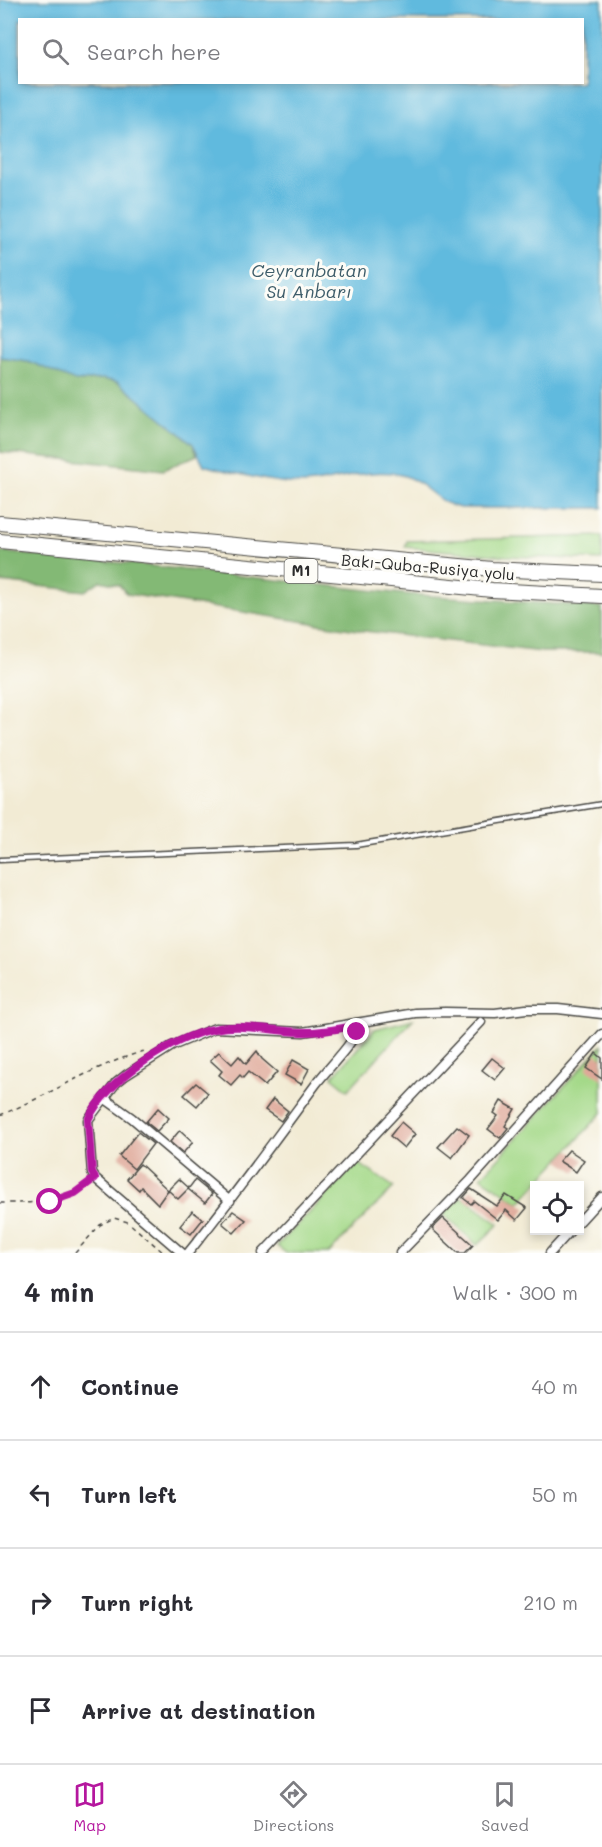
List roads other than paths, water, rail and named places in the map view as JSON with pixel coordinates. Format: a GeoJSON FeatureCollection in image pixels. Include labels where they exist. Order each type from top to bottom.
{"type":"FeatureCollection","features":[{"type":"Feature","properties":{"kind":"highway","name":"Bakı-Quba-Rusiya yolu"},"geometry":{"type":"LineString","coordinates":[[0,524],[492,569],[602,574]]}},
{"type":"Feature","properties":{"kind":"highway","name":"Bakı-Quba-Rusiya yolu"},"geometry":{"type":"LineString","coordinates":[[0,541],[481,589],[602,596]]}},
{"type":"Feature","properties":{"kind":"street"},"geometry":{"type":"LineString","coordinates":[[182,1253],[95,1178],[92,1173],[88,1120],[116,1083],[172,1046],[215,1028],[303,1032],[360,1025],[415,1013],[495,1013],[526,1009],[602,1014]]}},
{"type":"Feature","properties":{"kind":"street"},"geometry":{"type":"LineString","coordinates":[[263,1253],[481,1022]]}},
{"type":"Feature","properties":{"kind":"street"},"geometry":{"type":"LineString","coordinates":[[188,1253],[230,1202],[328,1067],[351,1042],[360,1025]]}},
{"type":"Feature","properties":{"kind":"street"},"geometry":{"type":"LineString","coordinates":[[400,1253],[471,1180],[602,1034]]}},
{"type":"Feature","properties":{"kind":"street"},"geometry":{"type":"LineString","coordinates":[[104,1098],[132,1118],[230,1202]]}},
{"type":"Feature","properties":{"kind":"street"},"geometry":{"type":"LineString","coordinates":[[584,1216],[602,1197]]}},
{"type":"Feature","properties":{"kind":"street"},"geometry":{"type":"LineString","coordinates":[[550,1253],[566,1235]]}},
{"type":"Feature","properties":{"kind":"lane"},"geometry":{"type":"LineString","coordinates":[[0,860],[356,845],[602,804]]}},
{"type":"Feature","properties":{"kind":"water","name":"Ceyranbatan Su Anbarı"},"geometry":{"type":"Polygon","coordinates":[[[0,0],[602,0],[602,508],[461,508],[444,502],[414,480],[397,474],[362,474],[317,483],[295,484],[260,479],[214,468],[204,465],[193,444],[118,382],[102,379],[75,381],[28,361],[0,357],[0,0]]]}}]}
